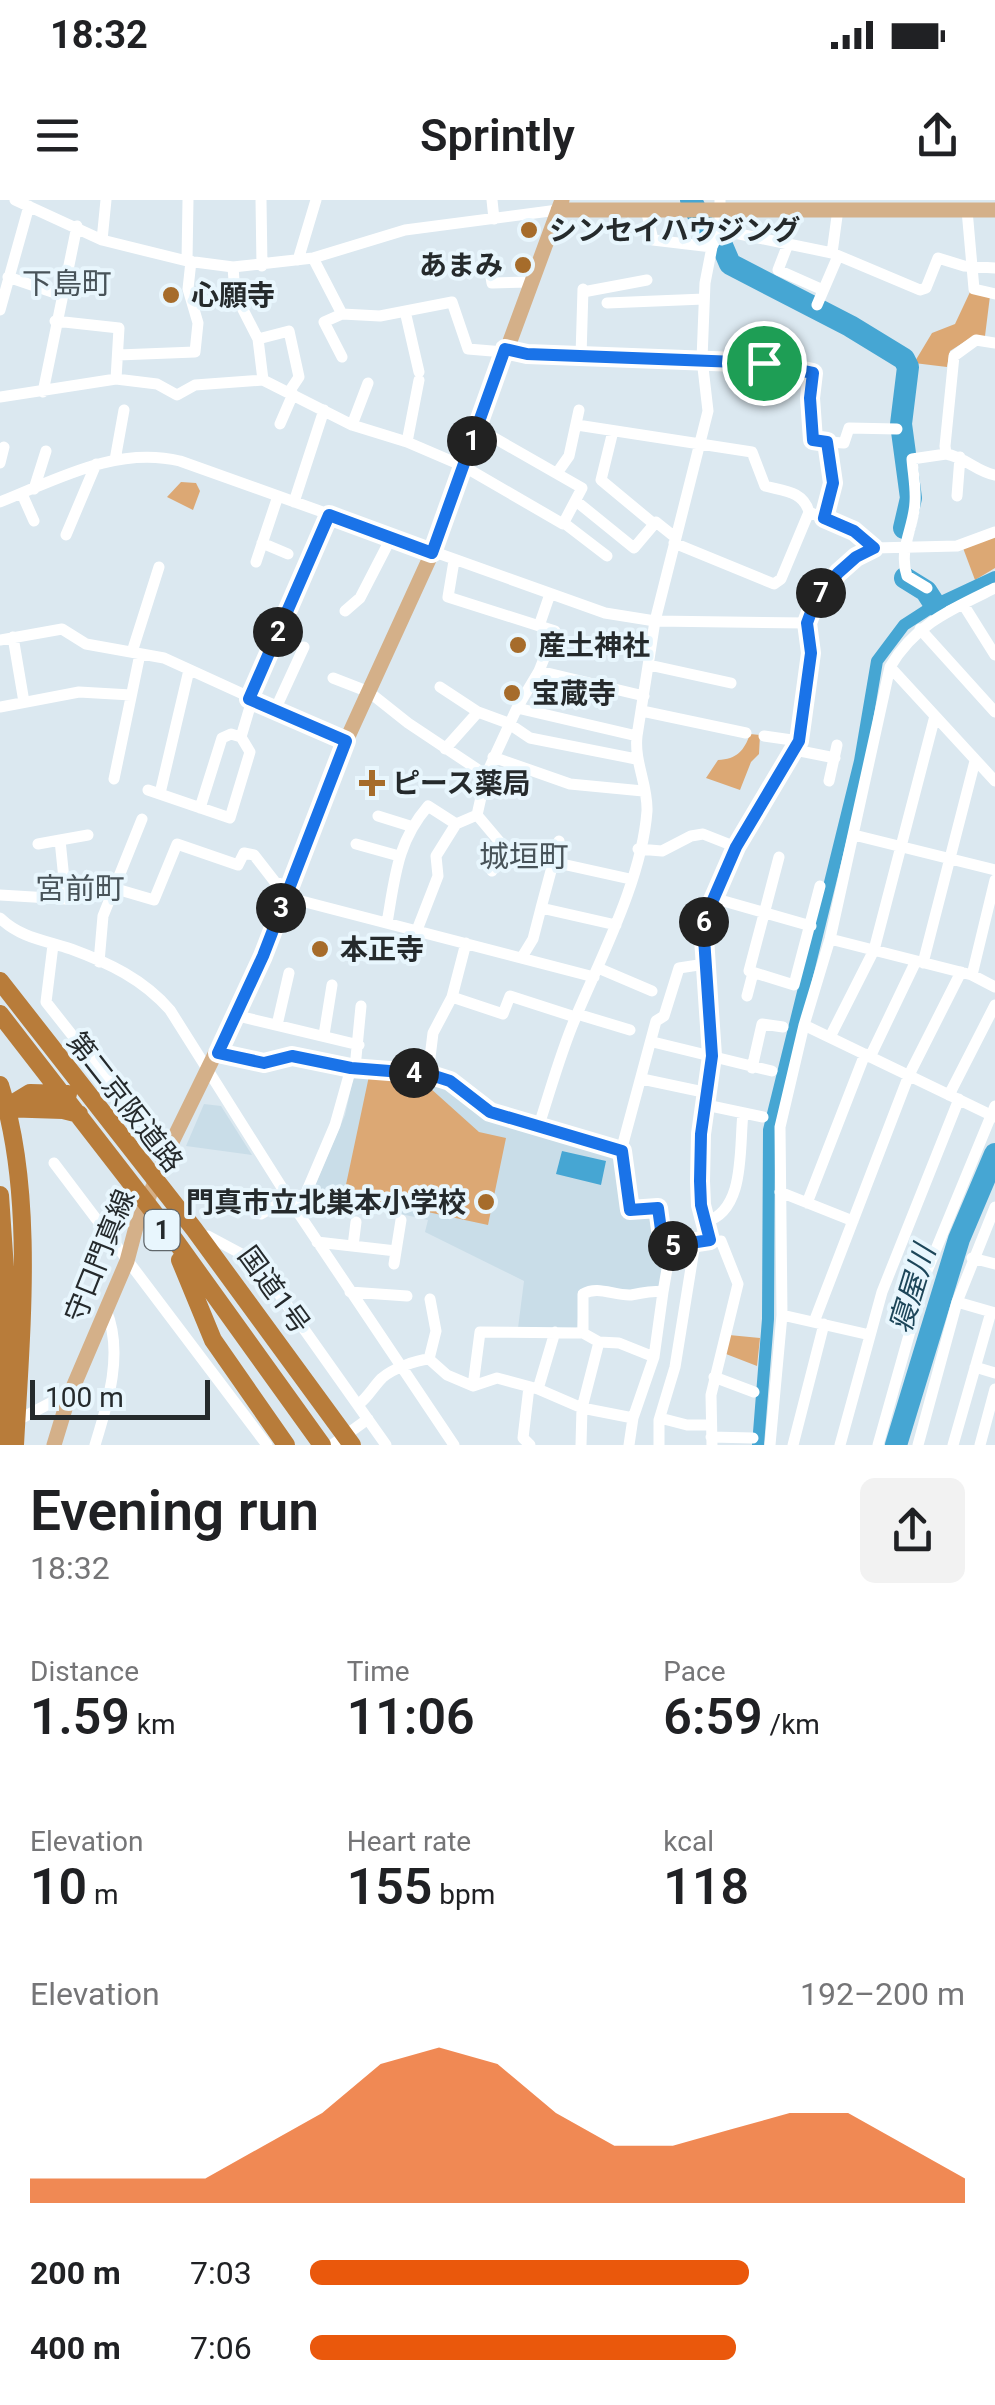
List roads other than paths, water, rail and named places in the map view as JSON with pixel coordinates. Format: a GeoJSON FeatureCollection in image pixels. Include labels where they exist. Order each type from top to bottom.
{"type":"FeatureCollection","features":[{"type":"Feature","properties":{"kind":"highway","name":"第二京阪道路"},"geometry":{"type":"LineString","coordinates":[[0,983],[353,1445]]}},
{"type":"Feature","properties":{"kind":"highway","name":"第二京阪道路"},"geometry":{"type":"LineString","coordinates":[[0,1017],[172,1236],[319,1445]]}},
{"type":"Feature","properties":{"kind":"highway"},"geometry":{"type":"LineString","coordinates":[[0,1085],[22,1237],[18,1418],[5,1440]]}},
{"type":"Feature","properties":{"kind":"highway"},"geometry":{"type":"LineString","coordinates":[[4,1107],[63,1110],[86,1117],[156,1184],[208,1236],[353,1445]]}},
{"type":"Feature","properties":{"kind":"highway"},"geometry":{"type":"LineString","coordinates":[[156,1184],[213,1340],[286,1445]]}},
{"type":"Feature","properties":{"kind":"highway"},"geometry":{"type":"LineString","coordinates":[[0,1195],[5,1440]]}},
{"type":"Feature","properties":{"kind":"main road"},"geometry":{"type":"LineString","coordinates":[[560,205],[628,204],[646,209],[721,204],[838,209],[908,205],[995,210]]}},
{"type":"Feature","properties":{"kind":"main road","name":"守口門真線"},"geometry":{"type":"LineString","coordinates":[[54,1445],[68,1399],[127,1261],[136,1227],[184,1114],[218,1053],[263,956],[346,741],[432,553],[560,205]]}},
{"type":"Feature","properties":{"kind":"street"},"geometry":{"type":"LineString","coordinates":[[15,200],[102,240],[189,261],[233,266],[313,258],[405,230],[494,219],[560,205]]}},
{"type":"Feature","properties":{"kind":"street"},"geometry":{"type":"LineString","coordinates":[[102,240],[106,200]]}},
{"type":"Feature","properties":{"kind":"street"},"geometry":{"type":"LineString","coordinates":[[118,355],[195,352],[198,324],[188,289],[188,200]]}},
{"type":"Feature","properties":{"kind":"street"},"geometry":{"type":"LineString","coordinates":[[261,200],[262,266]]}},
{"type":"Feature","properties":{"kind":"street"},"geometry":{"type":"LineString","coordinates":[[298,260],[316,200]]}},
{"type":"Feature","properties":{"kind":"street"},"geometry":{"type":"LineString","coordinates":[[492,200],[494,219]]}},
{"type":"Feature","properties":{"kind":"street"},"geometry":{"type":"LineString","coordinates":[[538,1128],[576,1015],[616,925],[647,808],[636,759],[637,736],[655,620],[708,412],[702,360],[704,300],[712,247],[720,230],[721,204]]}},
{"type":"Feature","properties":{"kind":"street"},"geometry":{"type":"LineString","coordinates":[[0,310],[29,206]]}},
{"type":"Feature","properties":{"kind":"street"},"geometry":{"type":"LineString","coordinates":[[646,209],[653,240],[712,247]]}},
{"type":"Feature","properties":{"kind":"street"},"geometry":{"type":"LineString","coordinates":[[817,305],[835,254],[838,209]]}},
{"type":"Feature","properties":{"kind":"street"},"geometry":{"type":"LineString","coordinates":[[967,210],[974,289],[995,294]]}},
{"type":"Feature","properties":{"kind":"street"},"geometry":{"type":"LineString","coordinates":[[43,392],[77,226]]}},
{"type":"Feature","properties":{"kind":"street"},"geometry":{"type":"LineString","coordinates":[[720,230],[835,254],[920,290],[926,288],[938,258],[995,268]]}},
{"type":"Feature","properties":{"kind":"street"},"geometry":{"type":"LineString","coordinates":[[788,244],[778,270],[823,290]]}},
{"type":"Feature","properties":{"kind":"street"},"geometry":{"type":"LineString","coordinates":[[313,258],[342,314]]}},
{"type":"Feature","properties":{"kind":"street"},"geometry":{"type":"LineString","coordinates":[[488,260],[492,283],[530,282]]}},
{"type":"Feature","properties":{"kind":"street"},"geometry":{"type":"LineString","coordinates":[[233,266],[235,294],[258,339],[263,380]]}},
{"type":"Feature","properties":{"kind":"street"},"geometry":{"type":"LineString","coordinates":[[8,278],[61,295]]}},
{"type":"Feature","properties":{"kind":"street"},"geometry":{"type":"LineString","coordinates":[[581,356],[583,291],[647,280]]}},
{"type":"Feature","properties":{"kind":"street"},"geometry":{"type":"LineString","coordinates":[[608,303],[704,300]]}},
{"type":"Feature","properties":{"kind":"street"},"geometry":{"type":"LineString","coordinates":[[342,357],[324,322],[342,314],[380,316],[452,302],[468,349],[764,363],[813,373],[813,440],[844,443],[849,428],[897,429]]}},
{"type":"Feature","properties":{"kind":"street"},"geometry":{"type":"LineString","coordinates":[[405,311],[419,376],[407,442]]}},
{"type":"Feature","properties":{"kind":"street"},"geometry":{"type":"LineString","coordinates":[[55,321],[119,328],[116,380]]}},
{"type":"Feature","properties":{"kind":"street"},"geometry":{"type":"LineString","coordinates":[[258,339],[289,331],[299,376],[280,424]]}},
{"type":"Feature","properties":{"kind":"street"},"geometry":{"type":"LineString","coordinates":[[946,454],[954,356],[976,340],[995,343]]}},
{"type":"Feature","properties":{"kind":"street"},"geometry":{"type":"LineString","coordinates":[[0,397],[116,380],[157,384],[177,394],[195,385],[263,380],[352,425],[407,442],[463,466],[564,523],[607,556]]}},
{"type":"Feature","properties":{"kind":"street"},"geometry":{"type":"LineString","coordinates":[[352,425],[368,383]]}},
{"type":"Feature","properties":{"kind":"street"},"geometry":{"type":"LineString","coordinates":[[115,460],[124,410]]}},
{"type":"Feature","properties":{"kind":"street"},"geometry":{"type":"LineString","coordinates":[[294,502],[324,410]]}},
{"type":"Feature","properties":{"kind":"street"},"geometry":{"type":"LineString","coordinates":[[557,473],[569,456],[579,410]]}},
{"type":"Feature","properties":{"kind":"street"},"geometry":{"type":"LineString","coordinates":[[577,426],[698,443],[752,452],[765,486],[799,495],[806,501],[808,512],[781,579],[774,584],[675,540],[601,480],[612,431]]}},
{"type":"Feature","properties":{"kind":"street"},"geometry":{"type":"LineString","coordinates":[[477,428],[582,488],[564,523]]}},
{"type":"Feature","properties":{"kind":"street"},"geometry":{"type":"LineString","coordinates":[[824,518],[833,483],[827,442]]}},
{"type":"Feature","properties":{"kind":"street"},"geometry":{"type":"LineString","coordinates":[[0,463],[4,447]]}},
{"type":"Feature","properties":{"kind":"street"},"geometry":{"type":"LineString","coordinates":[[34,522],[28,491],[46,451]]}},
{"type":"Feature","properties":{"kind":"street"},"geometry":{"type":"LineString","coordinates":[[928,588],[907,576],[904,548],[916,500],[912,460],[946,454],[960,457],[985,474],[995,475]]}},
{"type":"Feature","properties":{"kind":"street"},"geometry":{"type":"LineString","coordinates":[[0,502],[96,464],[155,455],[605,612],[655,620],[807,623]]}},
{"type":"Feature","properties":{"kind":"street"},"geometry":{"type":"LineString","coordinates":[[957,496],[960,457]]}},
{"type":"Feature","properties":{"kind":"street"},"geometry":{"type":"LineString","coordinates":[[66,536],[96,464]]}},
{"type":"Feature","properties":{"kind":"street"},"geometry":{"type":"LineString","coordinates":[[256,562],[278,496]]}},
{"type":"Feature","properties":{"kind":"street"},"geometry":{"type":"LineString","coordinates":[[576,501],[634,548],[654,524]]}},
{"type":"Feature","properties":{"kind":"street"},"geometry":{"type":"LineString","coordinates":[[808,512],[854,531],[874,548]]}},
{"type":"Feature","properties":{"kind":"street"},"geometry":{"type":"LineString","coordinates":[[241,737],[250,699],[329,515]]}},
{"type":"Feature","properties":{"kind":"street"},"geometry":{"type":"LineString","coordinates":[[710,1240],[701,1205],[701,1134],[712,1056],[703,923],[736,847],[797,745],[811,653],[807,623],[823,588],[856,557],[874,548],[957,546],[995,532]]}},
{"type":"Feature","properties":{"kind":"street"},"geometry":{"type":"LineString","coordinates":[[345,611],[360,598],[391,538]]}},
{"type":"Feature","properties":{"kind":"street"},"geometry":{"type":"LineString","coordinates":[[262,543],[288,554]]}},
{"type":"Feature","properties":{"kind":"street"},"geometry":{"type":"LineString","coordinates":[[454,561],[448,596],[555,631],[539,671],[508,723],[486,775],[476,816]]}},
{"type":"Feature","properties":{"kind":"street"},"geometry":{"type":"LineString","coordinates":[[114,780],[136,653],[158,568]]}},
{"type":"Feature","properties":{"kind":"street"},"geometry":{"type":"LineString","coordinates":[[770,1445],[782,1315],[780,1127],[830,938],[890,667],[920,629],[944,612],[995,588]]}},
{"type":"Feature","properties":{"kind":"street"},"geometry":{"type":"LineString","coordinates":[[540,626],[550,594]]}},
{"type":"Feature","properties":{"kind":"street"},"geometry":{"type":"LineString","coordinates":[[963,604],[995,655]]}},
{"type":"Feature","properties":{"kind":"street"},"geometry":{"type":"LineString","coordinates":[[24,702],[7,639],[62,629],[86,644],[164,658],[346,741]]}},
{"type":"Feature","properties":{"kind":"street"},"geometry":{"type":"LineString","coordinates":[[920,629],[995,712]]}},
{"type":"Feature","properties":{"kind":"street"},"geometry":{"type":"LineString","coordinates":[[275,710],[304,648]]}},
{"type":"Feature","properties":{"kind":"street"},"geometry":{"type":"LineString","coordinates":[[649,665],[731,684]]}},
{"type":"Feature","properties":{"kind":"street"},"geometry":{"type":"LineString","coordinates":[[890,667],[995,781]]}},
{"type":"Feature","properties":{"kind":"street"},"geometry":{"type":"LineString","coordinates":[[189,670],[155,790],[200,808],[230,818],[250,752],[241,737],[231,734],[222,738],[200,808]]}},
{"type":"Feature","properties":{"kind":"street"},"geometry":{"type":"LineString","coordinates":[[539,671],[644,696]]}},
{"type":"Feature","properties":{"kind":"street"},"geometry":{"type":"LineString","coordinates":[[333,678],[370,692],[486,775]]}},
{"type":"Feature","properties":{"kind":"street"},"geometry":{"type":"LineString","coordinates":[[440,687],[478,712],[508,723],[530,738],[636,759]]}},
{"type":"Feature","properties":{"kind":"street"},"geometry":{"type":"LineString","coordinates":[[0,707],[79,692],[131,696]]}},
{"type":"Feature","properties":{"kind":"street"},"geometry":{"type":"LineString","coordinates":[[517,708],[637,736]]}},
{"type":"Feature","properties":{"kind":"street"},"geometry":{"type":"LineString","coordinates":[[642,711],[746,733]]}},
{"type":"Feature","properties":{"kind":"street"},"geometry":{"type":"LineString","coordinates":[[444,748],[478,712]]}},
{"type":"Feature","properties":{"kind":"street"},"geometry":{"type":"LineString","coordinates":[[830,1037],[874,950],[935,716]]}},
{"type":"Feature","properties":{"kind":"street"},"geometry":{"type":"LineString","coordinates":[[764,736],[836,752],[829,780]]}},
{"type":"Feature","properties":{"kind":"street"},"geometry":{"type":"LineString","coordinates":[[494,757],[570,784],[643,791]]}},
{"type":"Feature","properties":{"kind":"street"},"geometry":{"type":"LineString","coordinates":[[806,1203],[868,1055],[920,962],[975,761]]}},
{"type":"Feature","properties":{"kind":"street"},"geometry":{"type":"LineString","coordinates":[[386,923],[399,856],[410,826],[428,806],[456,824]]}},
{"type":"Feature","properties":{"kind":"street"},"geometry":{"type":"LineString","coordinates":[[378,816],[410,826]]}},
{"type":"Feature","properties":{"kind":"street"},"geometry":{"type":"LineString","coordinates":[[417,930],[438,876],[436,856],[456,824],[476,816]]}},
{"type":"Feature","properties":{"kind":"street"},"geometry":{"type":"LineString","coordinates":[[476,816],[504,847],[492,871]]}},
{"type":"Feature","properties":{"kind":"street"},"geometry":{"type":"LineString","coordinates":[[100,962],[103,916],[142,819]]}},
{"type":"Feature","properties":{"kind":"street"},"geometry":{"type":"LineString","coordinates":[[638,849],[662,851],[691,836],[704,834],[736,847]]}},
{"type":"Feature","properties":{"kind":"street"},"geometry":{"type":"LineString","coordinates":[[38,844],[88,835]]}},
{"type":"Feature","properties":{"kind":"street"},"geometry":{"type":"LineString","coordinates":[[854,835],[995,870]]}},
{"type":"Feature","properties":{"kind":"street"},"geometry":{"type":"LineString","coordinates":[[0,895],[66,899],[60,840]]}},
{"type":"Feature","properties":{"kind":"street"},"geometry":{"type":"LineString","coordinates":[[522,958],[533,939],[559,841]]}},
{"type":"Feature","properties":{"kind":"street"},"geometry":{"type":"LineString","coordinates":[[113,888],[154,900],[177,844],[238,865],[244,853],[254,855],[288,892],[386,923],[522,958],[596,972],[652,991]]}},
{"type":"Feature","properties":{"kind":"street"},"geometry":{"type":"LineString","coordinates":[[356,844],[399,856]]}},
{"type":"Feature","properties":{"kind":"street"},"geometry":{"type":"LineString","coordinates":[[779,857],[749,971],[794,986],[820,886]]}},
{"type":"Feature","properties":{"kind":"street"},"geometry":{"type":"LineString","coordinates":[[553,862],[630,879]]}},
{"type":"Feature","properties":{"kind":"street"},"geometry":{"type":"LineString","coordinates":[[793,1445],[819,1323],[852,1221],[909,1075],[966,974],[995,880]]}},
{"type":"Feature","properties":{"kind":"street"},"geometry":{"type":"LineString","coordinates":[[713,898],[810,926]]}},
{"type":"Feature","properties":{"kind":"street"},"geometry":{"type":"LineString","coordinates":[[541,908],[616,925]]}},
{"type":"Feature","properties":{"kind":"street"},"geometry":{"type":"LineString","coordinates":[[0,918],[24,936],[132,975],[151,988],[170,1010],[317,1242],[454,1445]]}},
{"type":"Feature","properties":{"kind":"street"},"geometry":{"type":"LineString","coordinates":[[830,938],[966,974],[995,987]]}},
{"type":"Feature","properties":{"kind":"street"},"geometry":{"type":"LineString","coordinates":[[428,1074],[433,1033],[452,997],[466,942]]}},
{"type":"Feature","properties":{"kind":"street"},"geometry":{"type":"LineString","coordinates":[[54,944],[46,1002],[121,1097]]}},
{"type":"Feature","properties":{"kind":"street"},"geometry":{"type":"LineString","coordinates":[[671,1246],[662,1237],[658,1208],[630,1210],[622,1151],[656,1021],[664,1016],[679,968],[704,964]]}},
{"type":"Feature","properties":{"kind":"street"},"geometry":{"type":"LineString","coordinates":[[277,1024],[289,972]]}},
{"type":"Feature","properties":{"kind":"street"},"geometry":{"type":"LineString","coordinates":[[747,996],[753,973]]}},
{"type":"Feature","properties":{"kind":"street"},"geometry":{"type":"LineString","coordinates":[[324,1035],[332,985]]}},
{"type":"Feature","properties":{"kind":"street"},"geometry":{"type":"LineString","coordinates":[[452,997],[503,1014],[510,996],[630,1030]]}},
{"type":"Feature","properties":{"kind":"street"},"geometry":{"type":"LineString","coordinates":[[840,1445],[882,1292],[954,1097],[995,1005]]}},
{"type":"Feature","properties":{"kind":"street"},"geometry":{"type":"LineString","coordinates":[[247,1201],[261,1214],[306,1193],[335,1125],[353,1068],[360,1006]]}},
{"type":"Feature","properties":{"kind":"street"},"geometry":{"type":"LineString","coordinates":[[234,1016],[358,1045]]}},
{"type":"Feature","properties":{"kind":"street"},"geometry":{"type":"LineString","coordinates":[[752,1068],[762,1024],[783,1027]]}},
{"type":"Feature","properties":{"kind":"street"},"geometry":{"type":"LineString","coordinates":[[804,1025],[993,1112],[927,1270],[878,1445]]}},
{"type":"Feature","properties":{"kind":"street"},"geometry":{"type":"LineString","coordinates":[[653,1042],[772,1071]]}},
{"type":"Feature","properties":{"kind":"street"},"geometry":{"type":"LineString","coordinates":[[218,1053],[264,1063],[280,1057],[307,1057],[353,1068],[428,1074],[450,1081],[490,1112],[622,1151]]}},
{"type":"Feature","properties":{"kind":"street"},"geometry":{"type":"LineString","coordinates":[[642,1079],[763,1117]]}},
{"type":"Feature","properties":{"kind":"street"},"geometry":{"type":"LineString","coordinates":[[705,1222],[719,1219],[734,1197],[743,1113]]}},
{"type":"Feature","properties":{"kind":"street"},"geometry":{"type":"LineString","coordinates":[[54,1162],[267,1445]]}},
{"type":"Feature","properties":{"kind":"street"},"geometry":{"type":"LineString","coordinates":[[780,1192],[852,1221]]}},
{"type":"Feature","properties":{"kind":"street"},"geometry":{"type":"LineString","coordinates":[[918,1445],[957,1302],[995,1207]]}},
{"type":"Feature","properties":{"kind":"street"},"geometry":{"type":"LineString","coordinates":[[317,1242],[395,1257],[401,1220]]}},
{"type":"Feature","properties":{"kind":"street"},"geometry":{"type":"LineString","coordinates":[[352,1246],[356,1222]]}},
{"type":"Feature","properties":{"kind":"street"},"geometry":{"type":"LineString","coordinates":[[208,1236],[251,1260],[386,1445]]}},
{"type":"Feature","properties":{"kind":"street"},"geometry":{"type":"LineString","coordinates":[[671,1246],[721,1240],[738,1284],[714,1376],[711,1436]]}},
{"type":"Feature","properties":{"kind":"street"},"geometry":{"type":"LineString","coordinates":[[659,1445],[659,1423],[676,1367],[695,1242]]}},
{"type":"Feature","properties":{"kind":"street"},"geometry":{"type":"LineString","coordinates":[[629,1445],[633,1419],[654,1357],[671,1246]]}},
{"type":"Feature","properties":{"kind":"street"},"geometry":{"type":"LineString","coordinates":[[972,1258],[995,1264]]}},
{"type":"Feature","properties":{"kind":"street"},"geometry":{"type":"LineString","coordinates":[[582,1333],[583,1294],[591,1290],[630,1295],[646,1290],[663,1292]]}},
{"type":"Feature","properties":{"kind":"street"},"geometry":{"type":"LineString","coordinates":[[350,1292],[407,1296]]}},
{"type":"Feature","properties":{"kind":"street"},"geometry":{"type":"LineString","coordinates":[[429,1359],[436,1331],[430,1299]]}},
{"type":"Feature","properties":{"kind":"street"},"geometry":{"type":"LineString","coordinates":[[953,1445],[993,1312],[957,1302]]}},
{"type":"Feature","properties":{"kind":"street"},"geometry":{"type":"LineString","coordinates":[[95,1445],[114,1362],[114,1328],[106,1310]]}},
{"type":"Feature","properties":{"kind":"street"},"geometry":{"type":"LineString","coordinates":[[782,1315],[870,1335]]}},
{"type":"Feature","properties":{"kind":"street"},"geometry":{"type":"LineString","coordinates":[[473,1386],[480,1332],[582,1333],[599,1342],[619,1343],[654,1357]]}},
{"type":"Feature","properties":{"kind":"street"},"geometry":{"type":"LineString","coordinates":[[530,1445],[524,1438],[533,1388],[555,1332]]}},
{"type":"Feature","properties":{"kind":"street"},"geometry":{"type":"LineString","coordinates":[[581,1445],[582,1408],[599,1342]]}},
{"type":"Feature","properties":{"kind":"street"},"geometry":{"type":"LineString","coordinates":[[359,1404],[383,1377],[429,1359]]}},
{"type":"Feature","properties":{"kind":"street"},"geometry":{"type":"LineString","coordinates":[[429,1359],[447,1375],[473,1386],[497,1378],[582,1408],[687,1425],[711,1436],[752,1438]]}},
{"type":"Feature","properties":{"kind":"street"},"geometry":{"type":"LineString","coordinates":[[975,1367],[995,1373]]}},
{"type":"Feature","properties":{"kind":"street"},"geometry":{"type":"LineString","coordinates":[[714,1376],[754,1392]]}},
{"type":"Feature","properties":{"kind":"street"},"geometry":{"type":"LineString","coordinates":[[980,1445],[990,1424],[995,1389]]}},
{"type":"Feature","properties":{"kind":"street"},"geometry":{"type":"LineString","coordinates":[[18,1418],[60,1398],[68,1399]]}},
{"type":"Feature","properties":{"kind":"street"},"geometry":{"type":"LineString","coordinates":[[332,1445],[368,1419]]}},
{"type":"Feature","properties":{"kind":"water"},"geometry":{"type":"Polygon","coordinates":[[[562,1151],[606,1161],[601,1185],[556,1174],[562,1151]]]}},
{"type":"Feature","properties":{"kind":"waterway"},"geometry":{"type":"LineString","coordinates":[[691,200],[702,223],[721,243],[730,264],[850,326],[904,359],[908,367],[901,424],[911,498],[904,528]]}},
{"type":"Feature","properties":{"kind":"waterway"},"geometry":{"type":"LineString","coordinates":[[758,1445],[768,1319],[769,1130],[860,761],[877,661],[904,625],[935,605],[995,577]]}},
{"type":"Feature","properties":{"kind":"waterway"},"geometry":{"type":"LineString","coordinates":[[905,578],[926,591],[935,605]]}},
{"type":"Feature","properties":{"kind":"waterway","name":"寝屋川"},"geometry":{"type":"LineString","coordinates":[[896,1445],[959,1239],[995,1154]]}},
{"type":"Feature","properties":{"kind":"place","name":"シンセイハウジング"},"geometry":{"type":"Point","coordinates":[529,230]}},
{"type":"Feature","properties":{"kind":"place","name":"あまみ"},"geometry":{"type":"Point","coordinates":[523,265]}},
{"type":"Feature","properties":{"kind":"place","name":"心願寺"},"geometry":{"type":"Point","coordinates":[171,295]}},
{"type":"Feature","properties":{"kind":"place","name":"産土神社"},"geometry":{"type":"Point","coordinates":[518,645]}},
{"type":"Feature","properties":{"kind":"place","name":"宝蔵寺"},"geometry":{"type":"Point","coordinates":[512,693]}},
{"type":"Feature","properties":{"kind":"place","name":"ピース薬局"},"geometry":{"type":"Point","coordinates":[372,783]}},
{"type":"Feature","properties":{"kind":"place","name":"本正寺"},"geometry":{"type":"Point","coordinates":[320,949]}},
{"type":"Feature","properties":{"kind":"place","name":"門真市立北巣本小学校"},"geometry":{"type":"Point","coordinates":[486,1202]}},
{"type":"Feature","properties":{"kind":"district","name":"下島町"},"geometry":{"type":"Point","coordinates":[67,283]}},
{"type":"Feature","properties":{"kind":"district","name":"城垣町"},"geometry":{"type":"Point","coordinates":[524,856]}},
{"type":"Feature","properties":{"kind":"district","name":"宮前町"},"geometry":{"type":"Point","coordinates":[80,888]}}]}
